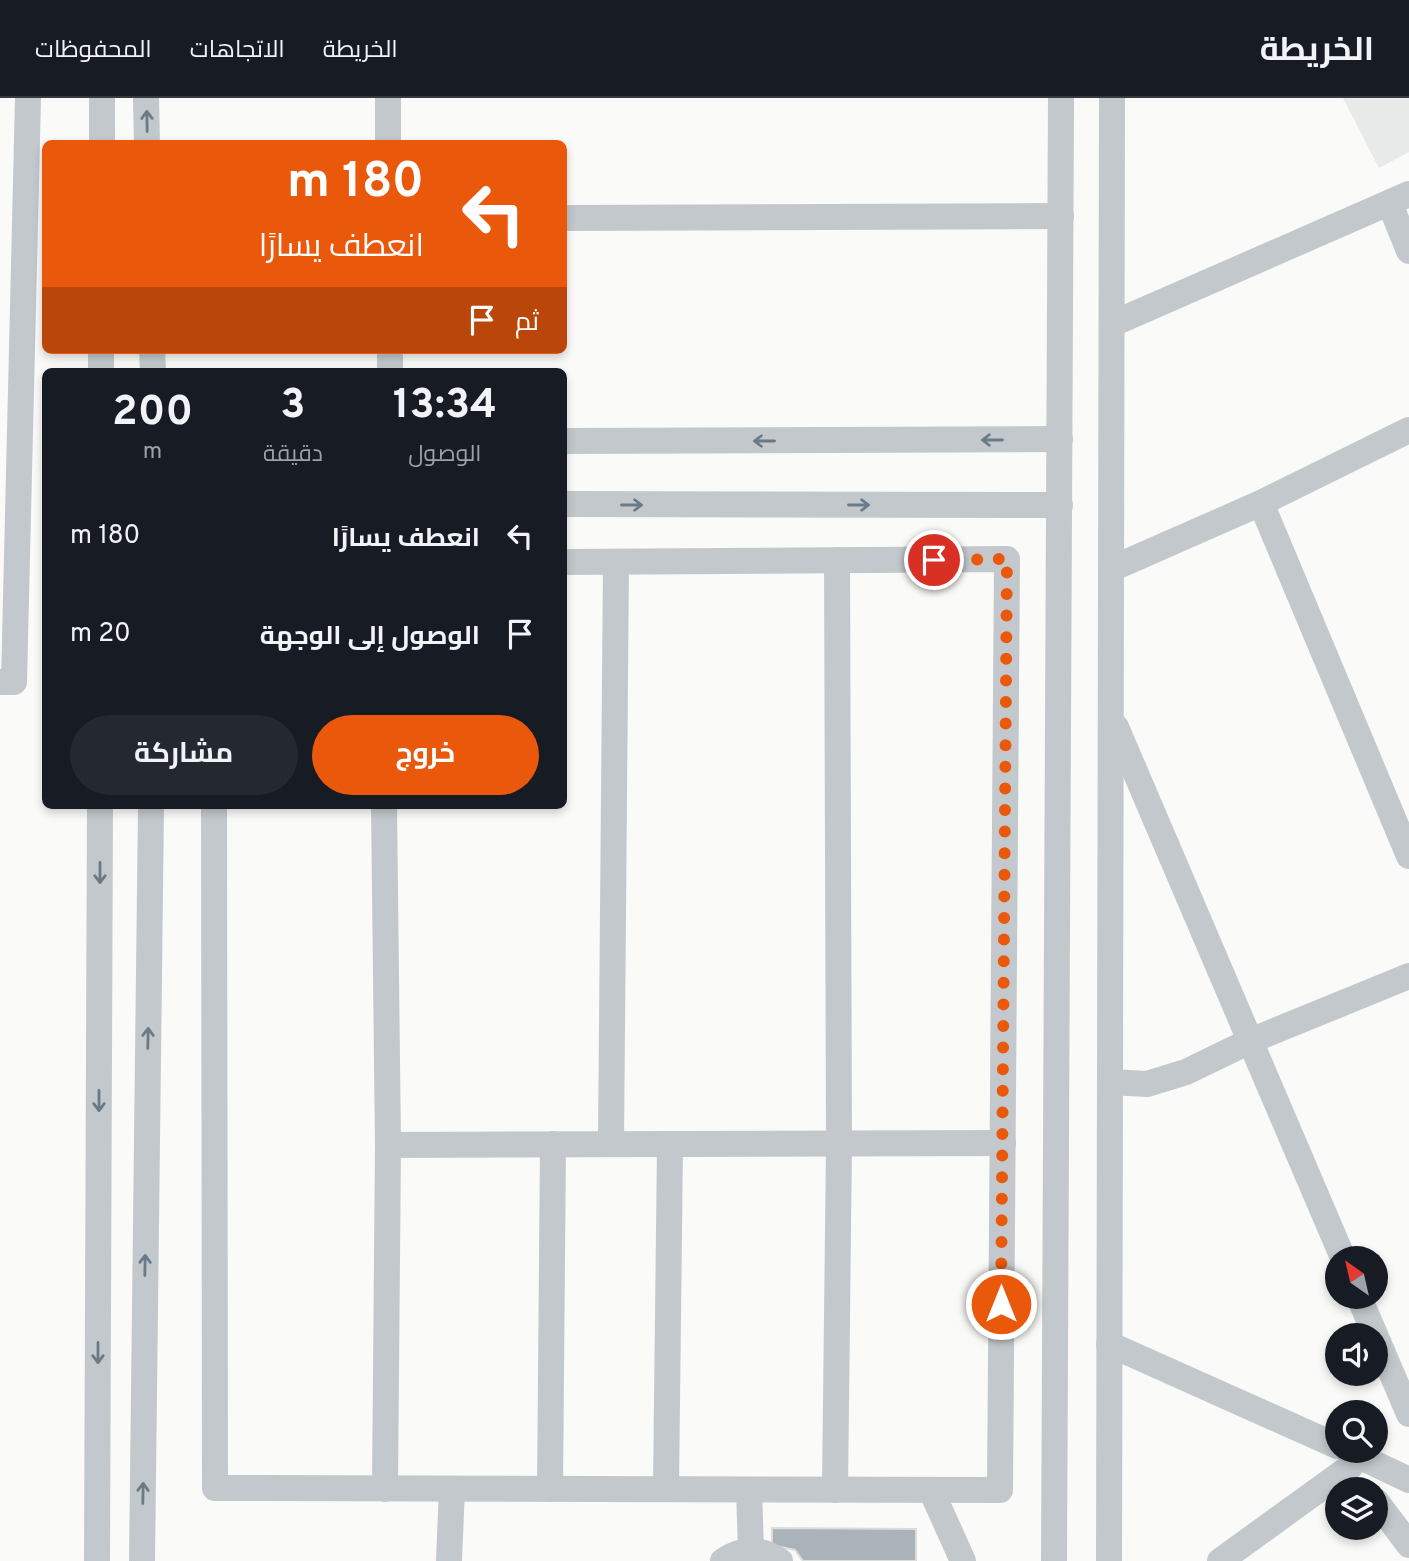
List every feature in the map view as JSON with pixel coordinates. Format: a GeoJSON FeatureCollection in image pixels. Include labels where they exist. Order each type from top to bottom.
{"type":"FeatureCollection","features":[{"type":"Feature","properties":{"kind":"street"},"geometry":{"type":"LineString","coordinates":[[0,682],[14,682],[28,98]]}},
{"type":"Feature","properties":{"kind":"street"},"geometry":{"type":"LineString","coordinates":[[102,98],[102,140]]}},
{"type":"Feature","properties":{"kind":"street"},"geometry":{"type":"LineString","coordinates":[[146,98],[147,140]]}},
{"type":"Feature","properties":{"kind":"street"},"geometry":{"type":"LineString","coordinates":[[388,98],[388,140]]}},
{"type":"Feature","properties":{"kind":"street"},"geometry":{"type":"LineString","coordinates":[[1054,1561],[1061,98]]}},
{"type":"Feature","properties":{"kind":"street"},"geometry":{"type":"LineString","coordinates":[[1109,1561],[1112,98]]}},
{"type":"Feature","properties":{"kind":"street"},"geometry":{"type":"LineString","coordinates":[[1112,324],[1400,199],[1409,251]]}},
{"type":"Feature","properties":{"kind":"street"},"geometry":{"type":"LineString","coordinates":[[567,218],[1061,216]]}},
{"type":"Feature","properties":{"kind":"street"},"geometry":{"type":"LineString","coordinates":[[1111,569],[1261,503],[1409,430]]}},
{"type":"Feature","properties":{"kind":"street"},"geometry":{"type":"LineString","coordinates":[[567,441],[1060,439]]}},
{"type":"Feature","properties":{"kind":"street"},"geometry":{"type":"LineString","coordinates":[[1261,503],[1409,856]]}},
{"type":"Feature","properties":{"kind":"street"},"geometry":{"type":"LineString","coordinates":[[567,505],[1060,505]]}},
{"type":"Feature","properties":{"kind":"street"},"geometry":{"type":"LineString","coordinates":[[214,809],[215,1488],[1000,1490],[1007,559],[567,562]]}},
{"type":"Feature","properties":{"kind":"street"},"geometry":{"type":"LineString","coordinates":[[835,1490],[839,1144],[837,560]]}},
{"type":"Feature","properties":{"kind":"street"},"geometry":{"type":"LineString","coordinates":[[611,1144],[616,562]]}},
{"type":"Feature","properties":{"kind":"street"},"geometry":{"type":"LineString","coordinates":[[1111,715],[1338,1246]]}},
{"type":"Feature","properties":{"kind":"street"},"geometry":{"type":"LineString","coordinates":[[97,1561],[100,809]]}},
{"type":"Feature","properties":{"kind":"street"},"geometry":{"type":"LineString","coordinates":[[142,1561],[150,809]]}},
{"type":"Feature","properties":{"kind":"street"},"geometry":{"type":"LineString","coordinates":[[384,809],[388,1145],[385,1489]]}},
{"type":"Feature","properties":{"kind":"street"},"geometry":{"type":"LineString","coordinates":[[1110,1082],[1147,1084],[1186,1072],[1250,1041],[1409,976]]}},
{"type":"Feature","properties":{"kind":"street"},"geometry":{"type":"LineString","coordinates":[[388,1145],[1003,1143]]}},
{"type":"Feature","properties":{"kind":"street"},"geometry":{"type":"LineString","coordinates":[[550,1489],[553,1144]]}},
{"type":"Feature","properties":{"kind":"street"},"geometry":{"type":"LineString","coordinates":[[666,1489],[670,1144]]}},
{"type":"Feature","properties":{"kind":"street"},"geometry":{"type":"LineString","coordinates":[[1364,1309],[1409,1414]]}},
{"type":"Feature","properties":{"kind":"street"},"geometry":{"type":"LineString","coordinates":[[1110,1344],[1325,1444]]}},
{"type":"Feature","properties":{"kind":"street"},"geometry":{"type":"LineString","coordinates":[[1220,1561],[1327,1463]]}},
{"type":"Feature","properties":{"kind":"street"},"geometry":{"type":"LineString","coordinates":[[1369,1463],[1409,1480]]}},
{"type":"Feature","properties":{"kind":"street"},"geometry":{"type":"LineString","coordinates":[[449,1561],[452,1489]]}},
{"type":"Feature","properties":{"kind":"street"},"geometry":{"type":"LineString","coordinates":[[749,1490],[751,1550]]}},
{"type":"Feature","properties":{"kind":"street"},"geometry":{"type":"LineString","coordinates":[[930,1490],[963,1561]]}},
{"type":"Feature","properties":{"kind":"street"},"geometry":{"type":"LineString","coordinates":[[1388,1517],[1409,1545]]}},
{"type":"Feature","properties":{"kind":"street"},"geometry":{"type":"LineString","coordinates":[[723,1561],[733,1554],[751,1550],[768,1553],[780,1561]]}},
{"type":"Feature","properties":{"kind":"shaded area"},"geometry":{"type":"Polygon","coordinates":[[[1343,98],[1409,98],[1409,152],[1379,168],[1343,98]]]}},
{"type":"Feature","properties":{"kind":"building"},"geometry":{"type":"Polygon","coordinates":[[[772,1528],[916,1529],[916,1561],[803,1561],[795,1550],[772,1545],[772,1528]]]}},
{"type":"Feature","properties":{"kind":"route"},"geometry":{"type":"LineString","coordinates":[[934,560],[1007,559],[1001,1304]]}}]}
